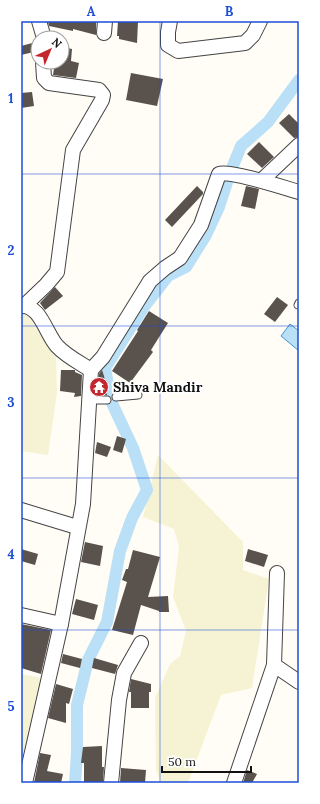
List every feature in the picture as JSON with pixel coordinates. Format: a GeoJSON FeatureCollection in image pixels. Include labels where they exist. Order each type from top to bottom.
{"type":"FeatureCollection","features":[{"type":"Feature","properties":{"kind":"street"},"geometry":{"type":"LineString","coordinates":[[170,21],[168,45],[178,51],[245,43],[253,34],[260,21]]}},
{"type":"Feature","properties":{"kind":"street"},"geometry":{"type":"LineString","coordinates":[[44,70],[44,78],[49,83],[98,90],[103,95],[102,100],[73,150],[57,272],[46,285],[23,305],[35,310],[56,345],[61,350],[91,370]]}},
{"type":"Feature","properties":{"kind":"street"},"geometry":{"type":"LineString","coordinates":[[262,180],[299,145]]}},
{"type":"Feature","properties":{"kind":"street"},"geometry":{"type":"LineString","coordinates":[[25,783],[61,624],[77,527],[83,504],[91,370],[103,357],[150,281],[180,258],[201,224],[219,174],[262,180],[299,192]]}},
{"type":"Feature","properties":{"kind":"street"},"geometry":{"type":"LineString","coordinates":[[21,510],[77,527]]}},
{"type":"Feature","properties":{"kind":"street"},"geometry":{"type":"LineString","coordinates":[[234,783],[274,665],[276,573]]}},
{"type":"Feature","properties":{"kind":"street"},"geometry":{"type":"LineString","coordinates":[[21,615],[61,624]]}},
{"type":"Feature","properties":{"kind":"street"},"geometry":{"type":"LineString","coordinates":[[110,783],[119,700],[124,673],[141,643]]}},
{"type":"Feature","properties":{"kind":"street"},"geometry":{"type":"LineString","coordinates":[[274,665],[299,682]]}},
{"type":"Feature","properties":{"kind":"lane"},"geometry":{"type":"LineString","coordinates":[[116,397],[138,395]]}},
{"type":"Feature","properties":{"kind":"lane"},"geometry":{"type":"LineString","coordinates":[[89,400],[107,400]]}},
{"type":"Feature","properties":{"kind":"shaded area"},"geometry":{"type":"Polygon","coordinates":[[[21,313],[28,316],[56,357],[57,393],[48,455],[21,451],[21,313]]]}},
{"type":"Feature","properties":{"kind":"shaded area"},"geometry":{"type":"Polygon","coordinates":[[[158,455],[243,542],[243,570],[269,579],[252,688],[221,695],[188,783],[161,783],[156,770],[155,698],[170,664],[180,656],[186,631],[173,597],[179,547],[174,529],[143,517],[158,455]]]}},
{"type":"Feature","properties":{"kind":"shaded area"},"geometry":{"type":"Polygon","coordinates":[[[21,674],[37,677],[42,680],[21,772],[21,674]]]}},
{"type":"Feature","properties":{"kind":"water"},"geometry":{"type":"Polygon","coordinates":[[[290,324],[299,331],[299,351],[281,336],[290,324]]]}},
{"type":"Feature","properties":{"kind":"building"},"geometry":{"type":"Polygon","coordinates":[[[48,21],[96,21],[96,35],[73,29],[73,31],[49,26],[48,21]]]}},
{"type":"Feature","properties":{"kind":"building"},"geometry":{"type":"Polygon","coordinates":[[[118,21],[138,21],[137,43],[119,39],[119,36],[117,36],[118,21]]]}},
{"type":"Feature","properties":{"kind":"building"},"geometry":{"type":"Polygon","coordinates":[[[30,44],[30,53],[21,55],[21,46],[30,44]]]}},
{"type":"Feature","properties":{"kind":"building"},"geometry":{"type":"Polygon","coordinates":[[[70,49],[72,49],[71,61],[79,63],[76,78],[53,75],[54,70],[70,70],[70,49]]]}},
{"type":"Feature","properties":{"kind":"building"},"geometry":{"type":"Polygon","coordinates":[[[131,73],[163,79],[157,106],[126,100],[131,73]]]}},
{"type":"Feature","properties":{"kind":"building"},"geometry":{"type":"Polygon","coordinates":[[[32,92],[34,106],[21,108],[21,93],[32,92]]]}},
{"type":"Feature","properties":{"kind":"building"},"geometry":{"type":"Polygon","coordinates":[[[289,114],[299,124],[299,137],[294,138],[279,123],[289,114]]]}},
{"type":"Feature","properties":{"kind":"building"},"geometry":{"type":"Polygon","coordinates":[[[259,142],[274,157],[262,168],[247,154],[259,142]]]}},
{"type":"Feature","properties":{"kind":"building"},"geometry":{"type":"Polygon","coordinates":[[[197,186],[203,194],[172,227],[165,220],[197,186]]]}},
{"type":"Feature","properties":{"kind":"building"},"geometry":{"type":"Polygon","coordinates":[[[246,186],[259,189],[255,209],[241,206],[246,186]]]}},
{"type":"Feature","properties":{"kind":"building"},"geometry":{"type":"Polygon","coordinates":[[[55,287],[63,296],[45,310],[40,303],[55,287]]]}},
{"type":"Feature","properties":{"kind":"building"},"geometry":{"type":"Polygon","coordinates":[[[277,297],[288,305],[275,322],[264,314],[277,297]]]}},
{"type":"Feature","properties":{"kind":"building"},"geometry":{"type":"Polygon","coordinates":[[[149,311],[168,323],[151,350],[153,352],[130,383],[112,371],[149,311]]]}},
{"type":"Feature","properties":{"kind":"building"},"geometry":{"type":"Polygon","coordinates":[[[61,370],[75,370],[75,372],[82,375],[81,396],[74,397],[75,393],[60,391],[61,370]]]}},
{"type":"Feature","properties":{"kind":"building"},"geometry":{"type":"Polygon","coordinates":[[[102,370],[107,395],[98,395],[99,374],[102,370]]]}},
{"type":"Feature","properties":{"kind":"building"},"geometry":{"type":"Polygon","coordinates":[[[117,436],[126,439],[122,453],[113,450],[117,436]]]}},
{"type":"Feature","properties":{"kind":"building"},"geometry":{"type":"Polygon","coordinates":[[[97,442],[111,447],[107,457],[95,453],[97,442]]]}},
{"type":"Feature","properties":{"kind":"building"},"geometry":{"type":"Polygon","coordinates":[[[85,542],[103,546],[100,566],[81,562],[85,542]]]}},
{"type":"Feature","properties":{"kind":"building"},"geometry":{"type":"Polygon","coordinates":[[[21,549],[38,554],[35,565],[21,561],[21,549]]]}},
{"type":"Feature","properties":{"kind":"building"},"geometry":{"type":"Polygon","coordinates":[[[248,549],[268,555],[264,567],[245,561],[248,549]]]}},
{"type":"Feature","properties":{"kind":"building"},"geometry":{"type":"Polygon","coordinates":[[[133,550],[160,557],[148,597],[168,596],[169,612],[159,612],[141,605],[133,635],[112,630],[127,582],[122,580],[126,569],[128,569],[133,550]]]}},
{"type":"Feature","properties":{"kind":"building"},"geometry":{"type":"Polygon","coordinates":[[[76,599],[98,605],[94,620],[72,614],[76,599]]]}},
{"type":"Feature","properties":{"kind":"building"},"geometry":{"type":"Polygon","coordinates":[[[21,624],[51,630],[41,674],[21,668],[21,624]]]}},
{"type":"Feature","properties":{"kind":"building"},"geometry":{"type":"Polygon","coordinates":[[[63,654],[82,659],[80,668],[61,663],[63,654]]]}},
{"type":"Feature","properties":{"kind":"building"},"geometry":{"type":"Polygon","coordinates":[[[94,658],[118,665],[115,674],[92,668],[94,658]]]}},
{"type":"Feature","properties":{"kind":"building"},"geometry":{"type":"Polygon","coordinates":[[[131,679],[151,684],[151,692],[149,692],[149,708],[131,708],[131,692],[129,692],[131,679]]]}},
{"type":"Feature","properties":{"kind":"building"},"geometry":{"type":"Polygon","coordinates":[[[56,684],[73,689],[69,704],[66,703],[66,723],[48,718],[56,684]]]}},
{"type":"Feature","properties":{"kind":"building"},"geometry":{"type":"Polygon","coordinates":[[[102,746],[102,767],[104,767],[103,783],[84,783],[84,763],[81,763],[83,747],[102,746]]]}},
{"type":"Feature","properties":{"kind":"building"},"geometry":{"type":"Polygon","coordinates":[[[40,753],[51,755],[47,771],[63,774],[61,783],[34,783],[40,753]]]}},
{"type":"Feature","properties":{"kind":"building"},"geometry":{"type":"Polygon","coordinates":[[[121,768],[146,770],[145,783],[120,783],[121,768]]]}},
{"type":"Feature","properties":{"kind":"building"},"geometry":{"type":"Polygon","coordinates":[[[247,770],[257,774],[252,783],[243,783],[247,770]]]}},
{"type":"Feature","properties":{"kind":"waterway"},"geometry":{"type":"LineString","coordinates":[[75,783],[77,753],[77,705],[88,660],[107,622],[120,551],[132,518],[147,490],[133,448],[111,401],[105,368],[143,308],[168,276],[186,267],[206,235],[219,207],[241,146],[268,122],[299,80]]}},
{"type":"Feature","properties":{"kind":"place","name":"Shiva Mandir"},"geometry":{"type":"Point","coordinates":[99,387]}}]}
